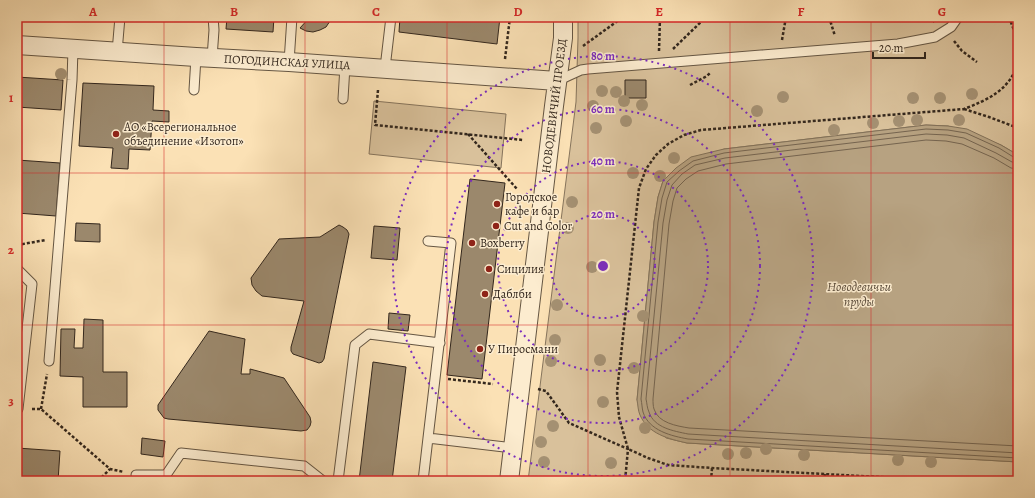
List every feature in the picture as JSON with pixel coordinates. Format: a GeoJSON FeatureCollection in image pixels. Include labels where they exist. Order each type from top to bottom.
{"type":"FeatureCollection","features":[{"type":"Feature","properties":{"kind":"street","name":"НОВОДЕВИЧИЙ ПРОЕЗД"},"geometry":{"type":"LineString","coordinates":[[509,481],[563,38],[563,17]]}},
{"type":"Feature","properties":{"kind":"street","name":"ПОГОДИНСКАЯ УЛИЦА"},"geometry":{"type":"LineString","coordinates":[[17,45],[557,80]]}},
{"type":"Feature","properties":{"kind":"lane"},"geometry":{"type":"LineString","coordinates":[[117,52],[120,17]]}},
{"type":"Feature","properties":{"kind":"lane"},"geometry":{"type":"LineString","coordinates":[[194,90],[214,30],[214,17]]}},
{"type":"Feature","properties":{"kind":"lane"},"geometry":{"type":"LineString","coordinates":[[289,62],[292,17]]}},
{"type":"Feature","properties":{"kind":"lane"},"geometry":{"type":"LineString","coordinates":[[385,68],[391,17]]}},
{"type":"Feature","properties":{"kind":"lane"},"geometry":{"type":"LineString","coordinates":[[557,80],[581,70],[588,69],[898,44],[935,37],[952,27],[958,17]]}},
{"type":"Feature","properties":{"kind":"lane"},"geometry":{"type":"LineString","coordinates":[[49,361],[72,80],[73,49]]}},
{"type":"Feature","properties":{"kind":"lane"},"geometry":{"type":"LineString","coordinates":[[343,99],[345,66]]}},
{"type":"Feature","properties":{"kind":"lane"},"geometry":{"type":"LineString","coordinates":[[423,481],[451,243],[428,240]]}},
{"type":"Feature","properties":{"kind":"lane"},"geometry":{"type":"LineString","coordinates":[[17,269],[32,284],[17,410]]}},
{"type":"Feature","properties":{"kind":"lane"},"geometry":{"type":"LineString","coordinates":[[338,481],[355,345],[369,334],[440,343]]}},
{"type":"Feature","properties":{"kind":"lane"},"geometry":{"type":"LineString","coordinates":[[428,438],[513,448]]}},
{"type":"Feature","properties":{"kind":"lane"},"geometry":{"type":"LineString","coordinates":[[136,475],[166,475],[181,453],[304,466],[323,481]]}},
{"type":"Feature","properties":{"kind":"path"},"geometry":{"type":"LineString","coordinates":[[505,59],[510,17]]}},
{"type":"Feature","properties":{"kind":"path"},"geometry":{"type":"LineString","coordinates":[[582,46],[623,17]]}},
{"type":"Feature","properties":{"kind":"path"},"geometry":{"type":"LineString","coordinates":[[659,64],[660,17]]}},
{"type":"Feature","properties":{"kind":"path"},"geometry":{"type":"LineString","coordinates":[[659,64],[706,17]]}},
{"type":"Feature","properties":{"kind":"path"},"geometry":{"type":"LineString","coordinates":[[780,53],[786,17]]}},
{"type":"Feature","properties":{"kind":"path"},"geometry":{"type":"LineString","coordinates":[[829,17],[839,48]]}},
{"type":"Feature","properties":{"kind":"path"},"geometry":{"type":"LineString","coordinates":[[1009,17],[1018,41]]}},
{"type":"Feature","properties":{"kind":"path"},"geometry":{"type":"LineString","coordinates":[[946,30],[962,51],[977,62]]}},
{"type":"Feature","properties":{"kind":"path"},"geometry":{"type":"LineString","coordinates":[[625,481],[628,449],[619,417],[617,392],[639,188],[646,169],[656,155],[668,144],[684,135],[701,130],[964,109],[982,102],[996,94],[1007,84],[1014,74],[1018,64]]}},
{"type":"Feature","properties":{"kind":"path"},"geometry":{"type":"LineString","coordinates":[[378,90],[375,125],[523,140]]}},
{"type":"Feature","properties":{"kind":"path"},"geometry":{"type":"LineString","coordinates":[[964,109],[1018,128]]}},
{"type":"Feature","properties":{"kind":"path"},"geometry":{"type":"LineString","coordinates":[[468,134],[517,188]]}},
{"type":"Feature","properties":{"kind":"path"},"geometry":{"type":"LineString","coordinates":[[17,245],[59,238]]}},
{"type":"Feature","properties":{"kind":"path"},"geometry":{"type":"LineString","coordinates":[[49,361],[41,409],[110,469],[98,481]]}},
{"type":"Feature","properties":{"kind":"path"},"geometry":{"type":"LineString","coordinates":[[435,377],[493,384]]}},
{"type":"Feature","properties":{"kind":"path"},"geometry":{"type":"LineString","coordinates":[[538,389],[546,391],[569,423],[648,458],[668,465],[954,481]]}},
{"type":"Feature","properties":{"kind":"path"},"geometry":{"type":"LineString","coordinates":[[711,481],[712,468]]}},
{"type":"Feature","properties":{"kind":"path"},"geometry":{"type":"LineString","coordinates":[[824,481],[825,474]]}},
{"type":"Feature","properties":{"kind":"shaded area"},"geometry":{"type":"Polygon","coordinates":[[[578,17],[1018,17],[1018,155],[1001,145],[948,126],[926,125],[724,149],[663,181],[658,197],[654,222],[637,400],[666,438],[687,443],[1018,462],[1018,481],[528,481],[576,102],[578,17]]]}},
{"type":"Feature","properties":{"kind":"shaded area"},"geometry":{"type":"Polygon","coordinates":[[[374,101],[506,114],[501,168],[369,154],[374,101]]]}},
{"type":"Feature","properties":{"kind":"water","name":"Новодевичьи пруды"},"geometry":{"type":"Polygon","coordinates":[[[926,125],[967,129],[1018,155],[1018,462],[687,443],[660,435],[648,427],[640,415],[637,400],[654,222],[658,197],[663,181],[676,168],[691,157],[724,149],[926,125]]]}},
{"type":"Feature","properties":{"kind":"building"},"geometry":{"type":"Polygon","coordinates":[[[227,17],[274,17],[273,32],[226,29],[227,17]]]}},
{"type":"Feature","properties":{"kind":"building"},"geometry":{"type":"Polygon","coordinates":[[[310,17],[331,17],[326,27],[313,32],[300,28],[310,17]]]}},
{"type":"Feature","properties":{"kind":"building"},"geometry":{"type":"Polygon","coordinates":[[[400,17],[500,17],[497,44],[399,32],[400,17]]]}},
{"type":"Feature","properties":{"kind":"building"},"geometry":{"type":"Polygon","coordinates":[[[17,77],[63,80],[61,110],[17,107],[17,77]]]}},
{"type":"Feature","properties":{"kind":"building"},"geometry":{"type":"Polygon","coordinates":[[[625,80],[646,80],[646,98],[625,98],[625,80]]]}},
{"type":"Feature","properties":{"kind":"building","name":"АО «Всерегиональное объединение «Изотоп»"},"geometry":{"type":"Polygon","coordinates":[[[83,83],[154,86],[153,110],[169,111],[169,122],[152,121],[150,150],[129,149],[128,169],[111,168],[113,148],[79,146],[83,83]]]}},
{"type":"Feature","properties":{"kind":"building"},"geometry":{"type":"Polygon","coordinates":[[[17,160],[60,163],[56,216],[17,213],[17,160]]]}},
{"type":"Feature","properties":{"kind":"building"},"geometry":{"type":"Polygon","coordinates":[[[470,179],[505,183],[482,379],[447,375],[470,179]]]}},
{"type":"Feature","properties":{"kind":"building"},"geometry":{"type":"Polygon","coordinates":[[[76,223],[100,224],[100,242],[75,241],[76,223]]]}},
{"type":"Feature","properties":{"kind":"building"},"geometry":{"type":"Polygon","coordinates":[[[339,225],[347,230],[349,234],[324,359],[319,363],[293,354],[291,351],[304,301],[262,296],[252,285],[251,278],[279,239],[320,237],[339,225]]]}},
{"type":"Feature","properties":{"kind":"building"},"geometry":{"type":"Polygon","coordinates":[[[374,226],[400,228],[397,260],[371,258],[374,226]]]}},
{"type":"Feature","properties":{"kind":"building"},"geometry":{"type":"Polygon","coordinates":[[[17,285],[22,285],[17,375],[17,285]]]}},
{"type":"Feature","properties":{"kind":"building"},"geometry":{"type":"Polygon","coordinates":[[[389,313],[410,315],[408,331],[388,329],[389,313]]]}},
{"type":"Feature","properties":{"kind":"building"},"geometry":{"type":"Polygon","coordinates":[[[84,319],[103,320],[103,372],[127,372],[127,407],[83,407],[83,377],[60,376],[61,329],[75,329],[74,348],[83,348],[84,319]]]}},
{"type":"Feature","properties":{"kind":"building"},"geometry":{"type":"Polygon","coordinates":[[[209,331],[245,339],[241,374],[250,374],[250,369],[284,378],[310,417],[311,422],[307,430],[301,431],[164,418],[158,410],[158,405],[209,331]]]}},
{"type":"Feature","properties":{"kind":"building"},"geometry":{"type":"Polygon","coordinates":[[[373,362],[406,367],[392,481],[359,481],[373,362]]]}},
{"type":"Feature","properties":{"kind":"building"},"geometry":{"type":"Polygon","coordinates":[[[142,438],[165,441],[163,457],[141,454],[142,438]]]}},
{"type":"Feature","properties":{"kind":"building"},"geometry":{"type":"Polygon","coordinates":[[[17,448],[60,451],[58,481],[17,481],[17,448]]]}},
{"type":"Feature","properties":{"kind":"place","name":"АО «Всерегиональное объединение «Изотоп»"},"geometry":{"type":"Point","coordinates":[116,134]}},
{"type":"Feature","properties":{"kind":"place","name":"Городское кафе и бар"},"geometry":{"type":"Point","coordinates":[497,204]}},
{"type":"Feature","properties":{"kind":"place","name":"Cut and Color"},"geometry":{"type":"Point","coordinates":[496,226]}},
{"type":"Feature","properties":{"kind":"place","name":"Boxberry"},"geometry":{"type":"Point","coordinates":[472,243]}},
{"type":"Feature","properties":{"kind":"place","name":"Сицилия"},"geometry":{"type":"Point","coordinates":[489,269]}},
{"type":"Feature","properties":{"kind":"place","name":"Даблби"},"geometry":{"type":"Point","coordinates":[485,294]}},
{"type":"Feature","properties":{"kind":"place","name":"У Пиросмани"},"geometry":{"type":"Point","coordinates":[480,349]}}]}
